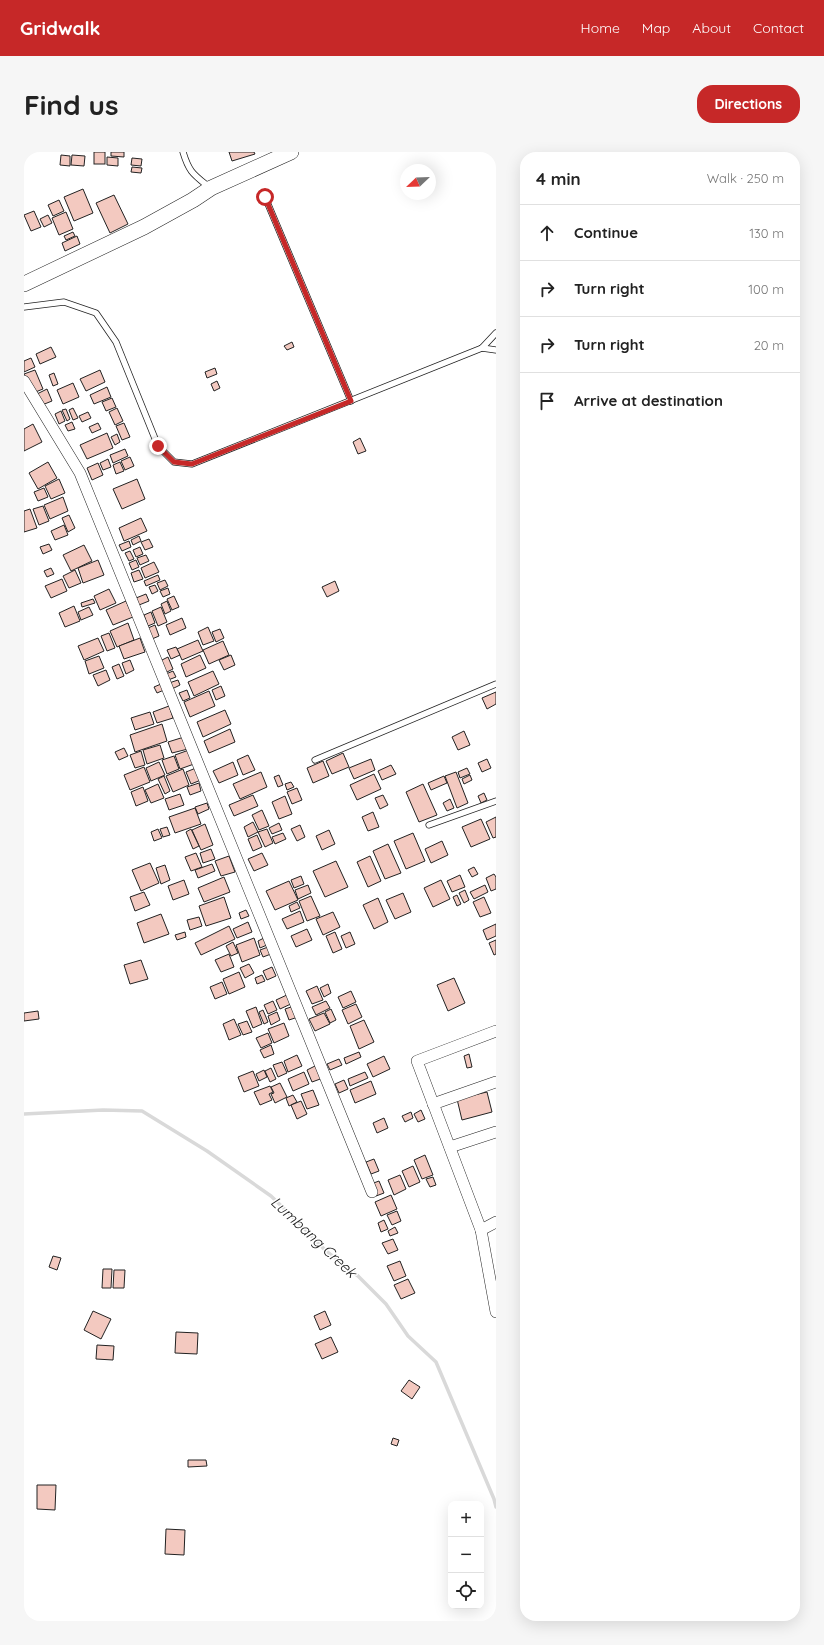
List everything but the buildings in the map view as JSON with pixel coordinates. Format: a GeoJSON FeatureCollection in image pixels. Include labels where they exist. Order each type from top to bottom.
{"type":"FeatureCollection","features":[{"type":"Feature","properties":{"kind":"street"},"geometry":{"type":"LineString","coordinates":[[24,284],[144,228],[211,188],[287,153]]}},
{"type":"Feature","properties":{"kind":"street"},"geometry":{"type":"LineString","coordinates":[[24,381],[80,473],[372,1192]]}},
{"type":"Feature","properties":{"kind":"street"},"geometry":{"type":"LineString","coordinates":[[496,1031],[417,1061],[482,1230],[496,1312]]}},
{"type":"Feature","properties":{"kind":"street"},"geometry":{"type":"LineString","coordinates":[[433,1104],[496,1082]]}},
{"type":"Feature","properties":{"kind":"street"},"geometry":{"type":"LineString","coordinates":[[450,1147],[496,1132]]}},
{"type":"Feature","properties":{"kind":"street"},"geometry":{"type":"LineString","coordinates":[[482,1230],[496,1222]]}},
{"type":"Feature","properties":{"kind":"lane"},"geometry":{"type":"LineString","coordinates":[[183,152],[187,166],[191,172],[211,188]]}},
{"type":"Feature","properties":{"kind":"lane"},"geometry":{"type":"LineString","coordinates":[[265,197],[351,401]]}},
{"type":"Feature","properties":{"kind":"lane"},"geometry":{"type":"LineString","coordinates":[[24,307],[64,302],[96,313],[116,342],[158,446],[174,462],[192,464],[482,348],[496,333]]}},
{"type":"Feature","properties":{"kind":"lane"},"geometry":{"type":"LineString","coordinates":[[482,348],[496,350]]}},
{"type":"Feature","properties":{"kind":"lane"},"geometry":{"type":"LineString","coordinates":[[315,760],[496,684]]}},
{"type":"Feature","properties":{"kind":"lane"},"geometry":{"type":"LineString","coordinates":[[428,825],[496,801]]}},
{"type":"Feature","properties":{"kind":"waterway","name":"Lumbang Creek"},"geometry":{"type":"LineString","coordinates":[[24,1114],[103,1110],[142,1111],[207,1151],[271,1196],[326,1251],[358,1276],[386,1304],[408,1336],[436,1362],[494,1499],[496,1507]]}},
{"type":"Feature","properties":{"kind":"route"},"geometry":{"type":"LineString","coordinates":[[158,446],[174,462],[192,464],[351,401],[265,197]]}}]}
